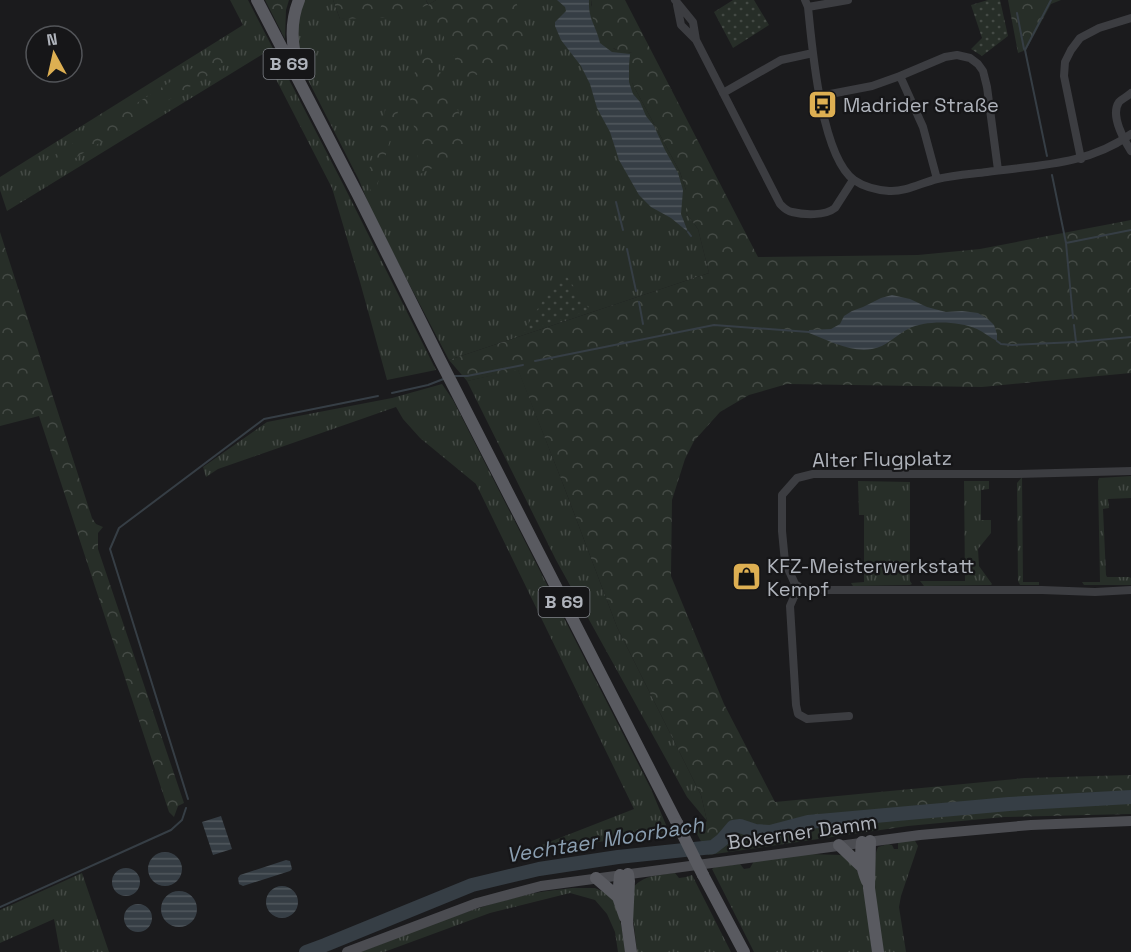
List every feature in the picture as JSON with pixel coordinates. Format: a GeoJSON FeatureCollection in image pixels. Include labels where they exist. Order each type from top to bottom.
{"type":"FeatureCollection","features":[{"type":"Feature","properties":{"kind":"main road","name":"B 69"},"geometry":{"type":"LineString","coordinates":[[256,0],[358,195],[742,951]]}},
{"type":"Feature","properties":{"kind":"main road"},"geometry":{"type":"LineString","coordinates":[[299,0],[292,39],[295,56],[302,76],[322,116],[322,127]]}},
{"type":"Feature","properties":{"kind":"main road","name":"Bokerner Damm"},"geometry":{"type":"LineString","coordinates":[[348,952],[477,903],[541,886],[866,841],[974,829],[1131,821]]}},
{"type":"Feature","properties":{"kind":"main road"},"geometry":{"type":"LineString","coordinates":[[866,841],[861,855],[861,866],[869,888]]}},
{"type":"Feature","properties":{"kind":"main road"},"geometry":{"type":"LineString","coordinates":[[866,841],[869,888],[878,952]]}},
{"type":"Feature","properties":{"kind":"main road"},"geometry":{"type":"LineString","coordinates":[[840,845],[861,866]]}},
{"type":"Feature","properties":{"kind":"main road"},"geometry":{"type":"LineString","coordinates":[[618,897],[624,874]]}},
{"type":"Feature","properties":{"kind":"main road"},"geometry":{"type":"LineString","coordinates":[[624,874],[629,881],[627,923],[631,952]]}},
{"type":"Feature","properties":{"kind":"main road"},"geometry":{"type":"LineString","coordinates":[[596,878],[618,897],[627,923]]}},
{"type":"Feature","properties":{"kind":"street"},"geometry":{"type":"LineString","coordinates":[[848,0],[806,3],[820,96],[830,141],[837,160],[853,180],[871,188],[901,191],[937,179],[1045,166],[1081,159],[1102,152],[1127,137]]}},
{"type":"Feature","properties":{"kind":"street"},"geometry":{"type":"LineString","coordinates":[[676,1],[693,21],[696,40],[780,204],[791,212],[823,214],[831,212],[853,180]]}},
{"type":"Feature","properties":{"kind":"street"},"geometry":{"type":"LineString","coordinates":[[1081,159],[1064,76],[1065,62],[1080,38],[1099,28],[1131,18]]}},
{"type":"Feature","properties":{"kind":"street"},"geometry":{"type":"LineString","coordinates":[[723,93],[781,60],[813,53]]}},
{"type":"Feature","properties":{"kind":"street"},"geometry":{"type":"LineString","coordinates":[[820,96],[872,86],[945,57],[957,55],[970,58],[983,71],[998,170]]}},
{"type":"Feature","properties":{"kind":"street"},"geometry":{"type":"LineString","coordinates":[[900,76],[923,127],[937,179]]}},
{"type":"Feature","properties":{"kind":"street"},"geometry":{"type":"LineString","coordinates":[[1131,93],[1119,101],[1117,110],[1119,128],[1127,137],[1131,152]]}},
{"type":"Feature","properties":{"kind":"street","name":"Alter Flugplatz"},"geometry":{"type":"LineString","coordinates":[[801,588],[795,585],[785,562],[782,531],[782,495],[797,478],[813,474],[1018,474],[1131,471]]}},
{"type":"Feature","properties":{"kind":"street"},"geometry":{"type":"LineString","coordinates":[[849,716],[807,718],[798,714],[790,606],[801,588],[846,591],[1095,592],[1131,590]]}},
{"type":"Feature","properties":{"kind":"green space"},"geometry":{"type":"Polygon","coordinates":[[[230,0],[248,0],[436,370],[387,380],[332,188],[263,54],[7,211],[0,190],[0,177],[243,25],[230,0]]]}},
{"type":"Feature","properties":{"kind":"green space"},"geometry":{"type":"Polygon","coordinates":[[[265,0],[289,0],[286,10],[285,39],[265,0]]]}},
{"type":"Feature","properties":{"kind":"green space"},"geometry":{"type":"Polygon","coordinates":[[[303,0],[333,0],[340,19],[428,4],[426,0],[436,0],[428,5],[516,5],[516,0],[592,0],[591,5],[614,49],[632,53],[632,83],[680,172],[686,190],[686,213],[698,229],[709,273],[449,360],[373,215],[359,180],[308,80],[301,60],[297,33],[303,0]]]}},
{"type":"Feature","properties":{"kind":"green space"},"geometry":{"type":"Polygon","coordinates":[[[333,0],[426,0],[428,5],[396,17],[340,19],[333,0]]]}},
{"type":"Feature","properties":{"kind":"green space"},"geometry":{"type":"Polygon","coordinates":[[[436,0],[516,0],[527,28],[530,44],[466,81],[428,5],[436,0]]]}},
{"type":"Feature","properties":{"kind":"green space"},"geometry":{"type":"Polygon","coordinates":[[[592,0],[625,0],[758,257],[918,255],[980,249],[1131,220],[1131,373],[982,387],[787,384],[749,395],[720,412],[694,441],[685,459],[672,500],[671,576],[724,704],[775,802],[1025,778],[1131,775],[1131,814],[1004,817],[908,826],[708,855],[695,830],[707,821],[701,795],[617,627],[518,370],[467,381],[449,360],[709,273],[698,229],[686,213],[686,190],[680,172],[632,83],[632,53],[615,49],[603,39],[593,20],[592,0]]]}},
{"type":"Feature","properties":{"kind":"green space"},"geometry":{"type":"Polygon","coordinates":[[[733,0],[754,0],[769,25],[733,48],[714,12],[733,0]]]}},
{"type":"Feature","properties":{"kind":"green space"},"geometry":{"type":"Polygon","coordinates":[[[988,0],[1000,0],[1008,36],[982,56],[971,49],[982,38],[971,5],[988,0]]]}},
{"type":"Feature","properties":{"kind":"green space"},"geometry":{"type":"Polygon","coordinates":[[[1008,0],[1061,0],[1051,4],[1026,50],[1018,53],[1008,0]]]}},
{"type":"Feature","properties":{"kind":"green space"},"geometry":{"type":"Polygon","coordinates":[[[426,41],[475,148],[420,174],[409,89],[426,41]]]}},
{"type":"Feature","properties":{"kind":"green space"},"geometry":{"type":"Polygon","coordinates":[[[224,48],[231,61],[48,175],[42,163],[224,48]]]}},
{"type":"Feature","properties":{"kind":"green space"},"geometry":{"type":"Polygon","coordinates":[[[387,104],[399,108],[374,197],[366,181],[387,104]]]}},
{"type":"Feature","properties":{"kind":"green space"},"geometry":{"type":"Polygon","coordinates":[[[0,232],[92,518],[96,524],[103,527],[98,533],[98,549],[184,803],[178,806],[174,817],[169,812],[39,416],[0,426],[0,232]]]}},
{"type":"Feature","properties":{"kind":"green space"},"geometry":{"type":"Polygon","coordinates":[[[565,274],[590,310],[523,332],[549,291],[565,274]]]}},
{"type":"Feature","properties":{"kind":"green space"},"geometry":{"type":"Polygon","coordinates":[[[518,369],[617,627],[701,795],[707,821],[687,797],[556,560],[467,381],[518,369]]]}},
{"type":"Feature","properties":{"kind":"green space"},"geometry":{"type":"Polygon","coordinates":[[[442,384],[453,400],[651,789],[669,832],[521,853],[634,809],[476,484],[420,438],[403,419],[396,407],[218,469],[206,477],[203,467],[267,422],[392,398],[442,384]]]}},
{"type":"Feature","properties":{"kind":"green space"},"geometry":{"type":"Polygon","coordinates":[[[1131,476],[1131,498],[1108,499],[1109,508],[1103,509],[1106,575],[1107,577],[1129,577],[1131,585],[1084,585],[1082,582],[1100,582],[1099,478],[1131,476]]]}},
{"type":"Feature","properties":{"kind":"green space"},"geometry":{"type":"Polygon","coordinates":[[[1022,477],[1023,582],[1039,582],[1039,585],[1020,585],[1018,581],[1017,483],[1022,477]]]}},
{"type":"Feature","properties":{"kind":"green space"},"geometry":{"type":"Polygon","coordinates":[[[858,481],[910,482],[910,581],[912,584],[853,586],[851,583],[864,582],[864,515],[859,515],[858,481]]]}},
{"type":"Feature","properties":{"kind":"green space"},"geometry":{"type":"Polygon","coordinates":[[[964,481],[989,481],[989,489],[981,490],[981,520],[991,520],[991,533],[978,549],[979,566],[992,584],[924,586],[920,581],[965,581],[964,481]]]}},
{"type":"Feature","properties":{"kind":"green space"},"geometry":{"type":"Polygon","coordinates":[[[914,839],[918,846],[899,907],[906,952],[883,952],[875,898],[875,857],[878,847],[888,844],[898,849],[898,843],[901,841],[914,839]]]}},
{"type":"Feature","properties":{"kind":"green space"},"geometry":{"type":"Polygon","coordinates":[[[808,854],[841,855],[853,863],[862,881],[872,952],[754,952],[712,869],[740,864],[744,869],[750,868],[754,861],[808,854]]]}},
{"type":"Feature","properties":{"kind":"green space"},"geometry":{"type":"Polygon","coordinates":[[[82,873],[109,952],[60,952],[54,919],[0,943],[0,910],[82,873]]]}},
{"type":"Feature","properties":{"kind":"green space"},"geometry":{"type":"Polygon","coordinates":[[[675,873],[679,878],[692,875],[731,952],[637,952],[632,889],[646,878],[675,873]]]}},
{"type":"Feature","properties":{"kind":"green space"},"geometry":{"type":"Polygon","coordinates":[[[572,888],[595,888],[611,895],[619,914],[626,952],[618,952],[615,932],[607,914],[595,900],[570,893],[490,913],[384,952],[360,952],[484,906],[532,894],[572,888]]]}},
{"type":"Feature","properties":{"kind":"shaded area"},"geometry":{"type":"Polygon","coordinates":[[[557,0],[589,0],[591,18],[600,43],[612,52],[630,54],[629,82],[633,94],[654,126],[678,173],[683,190],[681,214],[688,232],[671,218],[651,207],[639,195],[619,160],[610,132],[597,108],[590,84],[581,66],[561,40],[555,26],[555,22],[566,11],[557,0]]]}},
{"type":"Feature","properties":{"kind":"shaded area"},"geometry":{"type":"Polygon","coordinates":[[[892,295],[946,312],[978,313],[994,325],[997,341],[969,326],[942,323],[915,326],[882,346],[864,350],[840,345],[809,333],[809,330],[831,329],[840,324],[844,316],[852,311],[892,295]]]}},
{"type":"Feature","properties":{"kind":"shaded area"},"geometry":{"type":"Polygon","coordinates":[[[221,816],[232,849],[213,855],[202,822],[221,816]]]}},
{"type":"Feature","properties":{"kind":"shaded area"},"geometry":{"type":"Polygon","coordinates":[[[165,852],[177,857],[182,869],[177,881],[165,886],[153,881],[148,869],[153,857],[165,852]]]}},
{"type":"Feature","properties":{"kind":"shaded area"},"geometry":{"type":"Polygon","coordinates":[[[286,860],[290,861],[292,869],[290,871],[243,886],[239,884],[240,875],[286,860]]]}},
{"type":"Feature","properties":{"kind":"shaded area"},"geometry":{"type":"Polygon","coordinates":[[[126,868],[136,872],[140,882],[136,892],[126,896],[116,892],[112,882],[116,872],[126,868]]]}},
{"type":"Feature","properties":{"kind":"shaded area"},"geometry":{"type":"Polygon","coordinates":[[[282,886],[293,891],[298,902],[293,913],[282,918],[271,913],[266,902],[271,891],[282,886]]]}},
{"type":"Feature","properties":{"kind":"shaded area"},"geometry":{"type":"Polygon","coordinates":[[[179,891],[192,896],[197,909],[192,922],[179,927],[166,922],[161,909],[166,896],[179,891]]]}},
{"type":"Feature","properties":{"kind":"shaded area"},"geometry":{"type":"Polygon","coordinates":[[[138,904],[148,908],[152,918],[148,928],[138,932],[128,928],[124,918],[128,908],[138,904]]]}},
{"type":"Feature","properties":{"kind":"waterway"},"geometry":{"type":"LineString","coordinates":[[1047,156],[1025,50],[1051,0]]}},
{"type":"Feature","properties":{"kind":"waterway"},"geometry":{"type":"LineString","coordinates":[[1017,13],[1024,49]]}},
{"type":"Feature","properties":{"kind":"waterway"},"geometry":{"type":"LineString","coordinates":[[1052,175],[1066,243],[1073,318]]}},
{"type":"Feature","properties":{"kind":"waterway"},"geometry":{"type":"LineString","coordinates":[[616,202],[623,230]]}},
{"type":"Feature","properties":{"kind":"waterway"},"geometry":{"type":"LineString","coordinates":[[1066,243],[1131,230]]}},
{"type":"Feature","properties":{"kind":"waterway"},"geometry":{"type":"LineString","coordinates":[[688,232],[691,236]]}},
{"type":"Feature","properties":{"kind":"waterway"},"geometry":{"type":"LineString","coordinates":[[627,249],[636,291]]}},
{"type":"Feature","properties":{"kind":"waterway"},"geometry":{"type":"LineString","coordinates":[[639,302],[643,324]]}},
{"type":"Feature","properties":{"kind":"waterway"},"geometry":{"type":"LineString","coordinates":[[535,361],[714,325],[809,332]]}},
{"type":"Feature","properties":{"kind":"waterway"},"geometry":{"type":"LineString","coordinates":[[1074,325],[1076,342]]}},
{"type":"Feature","properties":{"kind":"waterway"},"geometry":{"type":"LineString","coordinates":[[997,341],[1001,344],[1012,345],[1131,337]]}},
{"type":"Feature","properties":{"kind":"waterway"},"geometry":{"type":"LineString","coordinates":[[455,376],[467,376],[523,365]]}},
{"type":"Feature","properties":{"kind":"waterway"},"geometry":{"type":"LineString","coordinates":[[392,393],[428,385],[446,378]]}},
{"type":"Feature","properties":{"kind":"waterway"},"geometry":{"type":"LineString","coordinates":[[188,799],[110,549],[119,528],[264,419],[378,396]]}},
{"type":"Feature","properties":{"kind":"waterway","name":"Vechtaer Moorbach"},"geometry":{"type":"LineString","coordinates":[[306,952],[472,885],[539,869],[618,857],[713,847],[733,827],[740,826],[755,831],[770,832],[808,822],[1009,804],[1131,797]]}},
{"type":"Feature","properties":{"kind":"waterway"},"geometry":{"type":"LineString","coordinates":[[0,907],[171,830],[182,820],[186,808]]}},
{"type":"Feature","properties":{"kind":"place","name":"Madrider Straße"},"geometry":{"type":"Point","coordinates":[822,105]}},
{"type":"Feature","properties":{"kind":"place","name":"KFZ-Meisterwerkstatt Kempf"},"geometry":{"type":"Point","coordinates":[746,577]}}]}
